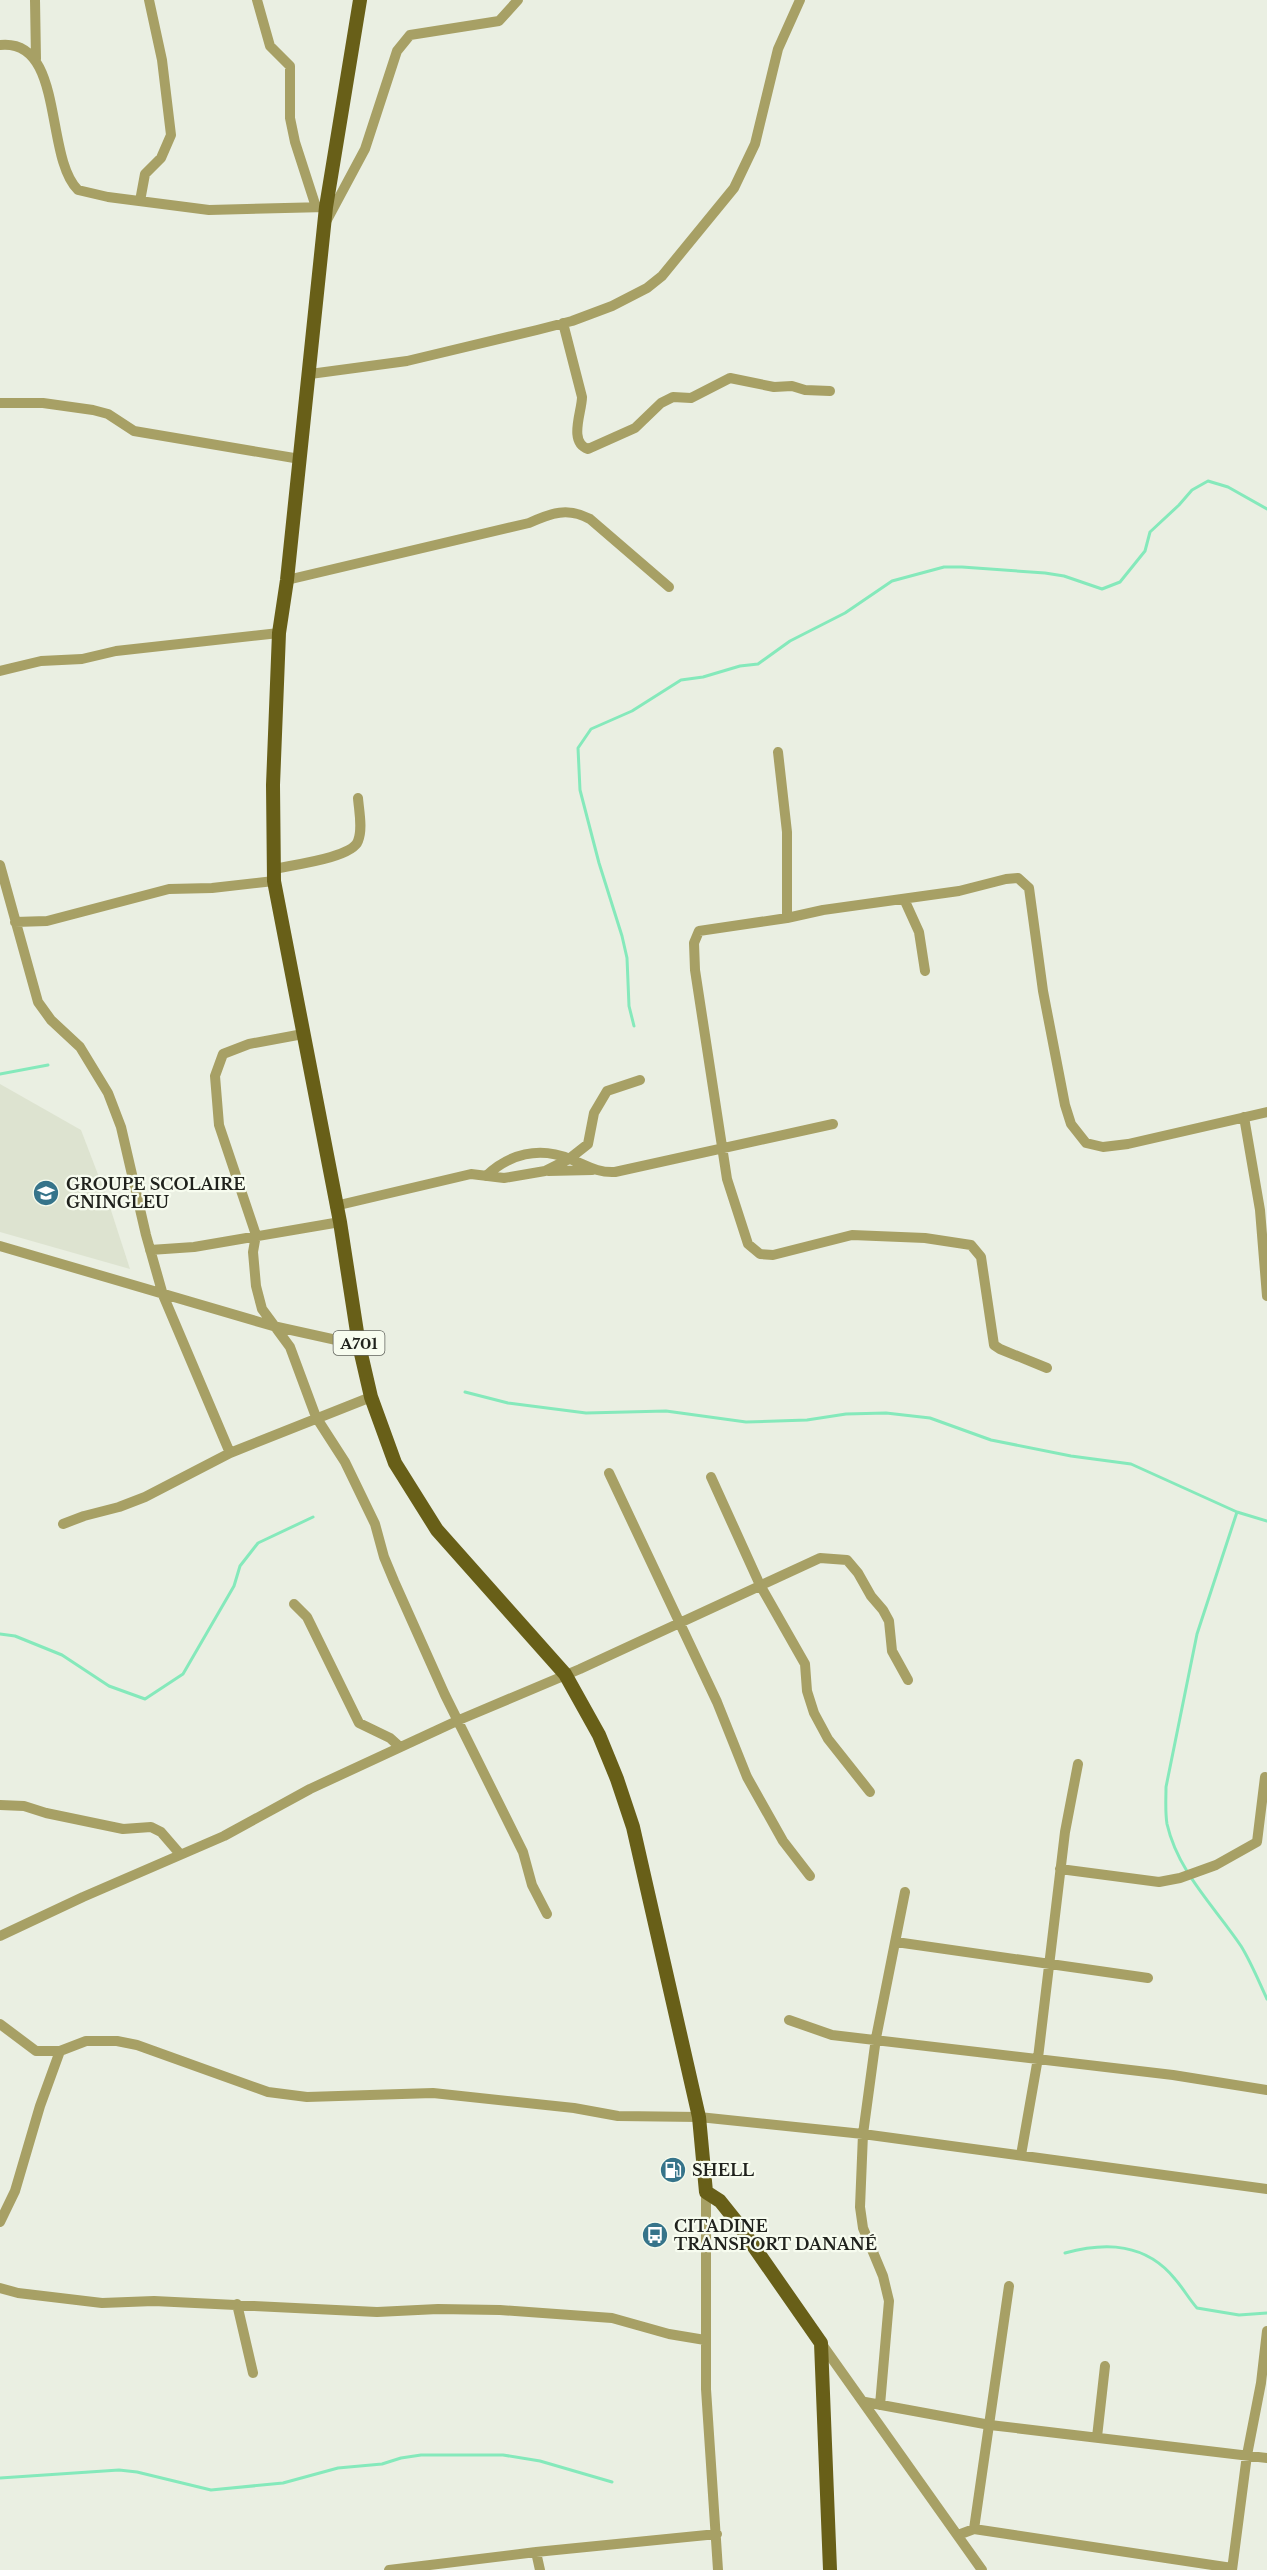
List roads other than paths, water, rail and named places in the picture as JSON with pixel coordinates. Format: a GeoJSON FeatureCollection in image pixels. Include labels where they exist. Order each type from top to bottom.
{"type":"FeatureCollection","features":[{"type":"Feature","properties":{"kind":"main road","name":"A701"},"geometry":{"type":"LineString","coordinates":[[360,0],[321,207],[324,225],[310,374],[279,633],[273,784],[274,875],[370,1397],[395,1463],[436,1530],[565,1674],[599,1735],[633,1827],[699,2117],[706,2192]]}},
{"type":"Feature","properties":{"kind":"main road"},"geometry":{"type":"LineString","coordinates":[[706,2192],[720,2201],[736,2221],[821,2343],[830,2570]]}},
{"type":"Feature","properties":{"kind":"street"},"geometry":{"type":"LineString","coordinates":[[35,0],[36,59],[43,75],[58,141],[74,186],[78,189],[108,197],[209,210],[321,207],[295,142],[290,118],[290,66],[270,46],[257,0]]}},
{"type":"Feature","properties":{"kind":"street"},"geometry":{"type":"LineString","coordinates":[[140,201],[146,174],[161,158],[171,135],[162,60],[149,0]]}},
{"type":"Feature","properties":{"kind":"street"},"geometry":{"type":"LineString","coordinates":[[324,225],[365,149],[397,51],[410,35],[499,21],[518,0]]}},
{"type":"Feature","properties":{"kind":"street"},"geometry":{"type":"LineString","coordinates":[[310,374],[407,361],[562,323],[612,306],[647,288],[662,276],[734,188],[755,144],[778,49],[800,0]]}},
{"type":"Feature","properties":{"kind":"street"},"geometry":{"type":"LineString","coordinates":[[0,45],[22,49],[36,59]]}},
{"type":"Feature","properties":{"kind":"street"},"geometry":{"type":"LineString","coordinates":[[562,323],[582,397],[578,420],[578,440],[583,447],[588,449],[635,428],[673,396],[690,398],[730,378],[774,387],[792,386],[805,390],[830,391]]}},
{"type":"Feature","properties":{"kind":"street"},"geometry":{"type":"LineString","coordinates":[[0,403],[43,403],[93,410],[108,414],[134,431],[300,459]]}},
{"type":"Feature","properties":{"kind":"street"},"geometry":{"type":"LineString","coordinates":[[287,580],[529,523],[550,514],[578,512],[590,519],[669,587]]}},
{"type":"Feature","properties":{"kind":"street"},"geometry":{"type":"LineString","coordinates":[[0,671],[41,661],[82,659],[116,651],[279,633]]}},
{"type":"Feature","properties":{"kind":"street"},"geometry":{"type":"LineString","coordinates":[[778,752],[787,832],[787,918]]}},
{"type":"Feature","properties":{"kind":"street"},"geometry":{"type":"LineString","coordinates":[[15,922],[47,921],[169,889],[212,888],[274,875],[319,860],[354,847],[358,841],[360,829],[358,798]]}},
{"type":"Feature","properties":{"kind":"street"},"geometry":{"type":"LineString","coordinates":[[0,864],[38,1002],[51,1020],[80,1047],[108,1093],[131,1166],[163,1295],[230,1453]]}},
{"type":"Feature","properties":{"kind":"street"},"geometry":{"type":"LineString","coordinates":[[1047,1368],[1000,1350],[994,1345],[981,1257],[971,1245],[925,1238],[852,1235],[773,1255],[760,1254],[748,1244],[735,1208],[722,1150],[697,988],[694,938],[699,931],[787,918],[823,910],[959,891],[1018,878],[1026,883],[1031,896],[1045,1007],[1065,1105],[1071,1124],[1078,1136],[1086,1143],[1103,1147],[1128,1144],[1267,1112]]}},
{"type":"Feature","properties":{"kind":"street"},"geometry":{"type":"LineString","coordinates":[[904,899],[919,932],[925,971]]}},
{"type":"Feature","properties":{"kind":"street"},"geometry":{"type":"LineString","coordinates":[[303,1034],[249,1044],[223,1054],[215,1076],[222,1142],[244,1195],[256,1235],[254,1252],[257,1292],[262,1309],[290,1347],[316,1417],[345,1462],[375,1524],[391,1573],[445,1695],[523,1852],[532,1885],[546,1914]]}},
{"type":"Feature","properties":{"kind":"street"},"geometry":{"type":"LineString","coordinates":[[545,1171],[588,1144],[594,1113],[607,1091],[639,1080]]}},
{"type":"Feature","properties":{"kind":"street"},"geometry":{"type":"LineString","coordinates":[[1244,1117],[1260,1210],[1267,1296]]}},
{"type":"Feature","properties":{"kind":"street"},"geometry":{"type":"LineString","coordinates":[[335,1206],[460,1176],[504,1178],[545,1171],[615,1172],[833,1124]]}},
{"type":"Feature","properties":{"kind":"street"},"geometry":{"type":"LineString","coordinates":[[486,1176],[498,1165],[520,1154],[550,1154],[569,1158],[592,1170]]}},
{"type":"Feature","properties":{"kind":"street"},"geometry":{"type":"LineString","coordinates":[[150,1250],[194,1247],[339,1222]]}},
{"type":"Feature","properties":{"kind":"street"},"geometry":{"type":"LineString","coordinates":[[0,1257],[5,1248],[273,1326],[359,1346]]}},
{"type":"Feature","properties":{"kind":"street"},"geometry":{"type":"LineString","coordinates":[[63,1524],[145,1497],[230,1453],[370,1397]]}},
{"type":"Feature","properties":{"kind":"street"},"geometry":{"type":"LineString","coordinates":[[609,1473],[717,1702],[747,1777],[783,1841],[810,1876]]}},
{"type":"Feature","properties":{"kind":"street"},"geometry":{"type":"LineString","coordinates":[[711,1477],[760,1585],[805,1664],[807,1691],[814,1713],[828,1739],[870,1792]]}},
{"type":"Feature","properties":{"kind":"street"},"geometry":{"type":"LineString","coordinates":[[0,1936],[224,1836],[310,1790],[400,1747],[820,1558],[847,1560],[858,1573],[870,1596],[883,1610],[891,1631],[892,1651],[908,1680]]}},
{"type":"Feature","properties":{"kind":"street"},"geometry":{"type":"LineString","coordinates":[[294,1604],[307,1617],[359,1724],[375,1730],[400,1747]]}},
{"type":"Feature","properties":{"kind":"street"},"geometry":{"type":"LineString","coordinates":[[1021,2155],[1038,2058],[1060,1869],[1078,1764]]}},
{"type":"Feature","properties":{"kind":"street"},"geometry":{"type":"LineString","coordinates":[[1060,1869],[1159,1882],[1216,1865],[1262,1841],[1265,1777]]}},
{"type":"Feature","properties":{"kind":"street"},"geometry":{"type":"LineString","coordinates":[[0,1805],[24,1806],[46,1813],[123,1829],[151,1827],[161,1832],[180,1854]]}},
{"type":"Feature","properties":{"kind":"street"},"geometry":{"type":"LineString","coordinates":[[880,2405],[889,2301],[883,2276],[863,2228],[860,2207],[863,2134],[876,2038],[905,1893]]}},
{"type":"Feature","properties":{"kind":"street"},"geometry":{"type":"LineString","coordinates":[[896,1942],[1148,1978]]}},
{"type":"Feature","properties":{"kind":"street"},"geometry":{"type":"LineString","coordinates":[[789,2020],[823,2034],[876,2038],[1038,2058],[1267,2090]]}},
{"type":"Feature","properties":{"kind":"street"},"geometry":{"type":"LineString","coordinates":[[0,2024],[36,2051],[60,2051],[86,2041],[117,2041],[137,2045],[257,2089],[307,2097],[433,2093],[574,2108],[618,2116],[699,2117],[863,2134],[1267,2189]]}},
{"type":"Feature","properties":{"kind":"street"},"geometry":{"type":"LineString","coordinates":[[0,2222],[15,2191],[40,2106],[60,2051]]}},
{"type":"Feature","properties":{"kind":"street"},"geometry":{"type":"LineString","coordinates":[[706,2192],[706,2389],[718,2570]]}},
{"type":"Feature","properties":{"kind":"street"},"geometry":{"type":"LineString","coordinates":[[974,2529],[1009,2286]]}},
{"type":"Feature","properties":{"kind":"street"},"geometry":{"type":"LineString","coordinates":[[0,2288],[18,2293],[102,2302],[237,2304],[377,2312],[438,2309],[500,2310],[612,2318],[669,2334],[705,2340]]}},
{"type":"Feature","properties":{"kind":"street"},"geometry":{"type":"LineString","coordinates":[[237,2304],[253,2373]]}},
{"type":"Feature","properties":{"kind":"street"},"geometry":{"type":"LineString","coordinates":[[958,2535],[974,2529],[1232,2569],[1267,2331]]}},
{"type":"Feature","properties":{"kind":"street"},"geometry":{"type":"LineString","coordinates":[[821,2343],[982,2570]]}},
{"type":"Feature","properties":{"kind":"street"},"geometry":{"type":"LineString","coordinates":[[1097,2437],[1105,2366]]}},
{"type":"Feature","properties":{"kind":"street"},"geometry":{"type":"LineString","coordinates":[[865,2403],[990,2425],[1267,2458]]}},
{"type":"Feature","properties":{"kind":"street"},"geometry":{"type":"LineString","coordinates":[[389,2570],[536,2552],[717,2534]]}},
{"type":"Feature","properties":{"kind":"street"},"geometry":{"type":"LineString","coordinates":[[536,2552],[540,2570]]}},
{"type":"Feature","properties":{"kind":"waterway"},"geometry":{"type":"LineString","coordinates":[[634,1026],[629,1006],[627,958],[622,936],[599,863],[580,790],[578,748],[591,729],[632,711],[681,680],[758,664],[790,641],[845,613],[892,581],[944,567],[962,567],[1045,573],[1064,576],[1102,589],[1120,582],[1145,551],[1150,532],[1192,490],[1208,481],[1228,487],[1267,509]]}},
{"type":"Feature","properties":{"kind":"waterway"},"geometry":{"type":"LineString","coordinates":[[0,1074],[48,1065]]}},
{"type":"Feature","properties":{"kind":"waterway"},"geometry":{"type":"LineString","coordinates":[[465,1392],[508,1403],[586,1413],[666,1411],[746,1422],[807,1420],[846,1414],[886,1413],[930,1418],[991,1440],[1071,1456],[1131,1464],[1237,1512],[1267,1521]]}},
{"type":"Feature","properties":{"kind":"waterway"},"geometry":{"type":"LineString","coordinates":[[1237,1512],[1197,1634],[1166,1787],[1166,1815],[1179,1858],[1241,1946],[1267,1999]]}},
{"type":"Feature","properties":{"kind":"waterway"},"geometry":{"type":"LineString","coordinates":[[0,1634],[15,1636],[62,1655],[109,1686],[145,1699],[183,1674],[234,1586],[240,1566],[258,1543],[313,1517]]}},
{"type":"Feature","properties":{"kind":"waterway"},"geometry":{"type":"LineString","coordinates":[[1065,2253],[1095,2247],[1124,2248],[1138,2252],[1164,2267],[1197,2308],[1239,2315],[1267,2313]]}},
{"type":"Feature","properties":{"kind":"waterway"},"geometry":{"type":"LineString","coordinates":[[0,2478],[119,2470],[137,2472],[211,2490],[283,2483],[338,2468],[382,2464],[421,2455],[503,2455],[540,2461],[612,2482]]}},
{"type":"Feature","properties":{"kind":"place","name":"GROUPE SCOLAIRE GNINGLEU"},"geometry":{"type":"Point","coordinates":[46,1193]}},
{"type":"Feature","properties":{"kind":"place","name":"SHELL"},"geometry":{"type":"Point","coordinates":[673,2170]}},
{"type":"Feature","properties":{"kind":"place","name":"CITADINE TRANSPORT DANANÉ"},"geometry":{"type":"Point","coordinates":[655,2235]}}]}
